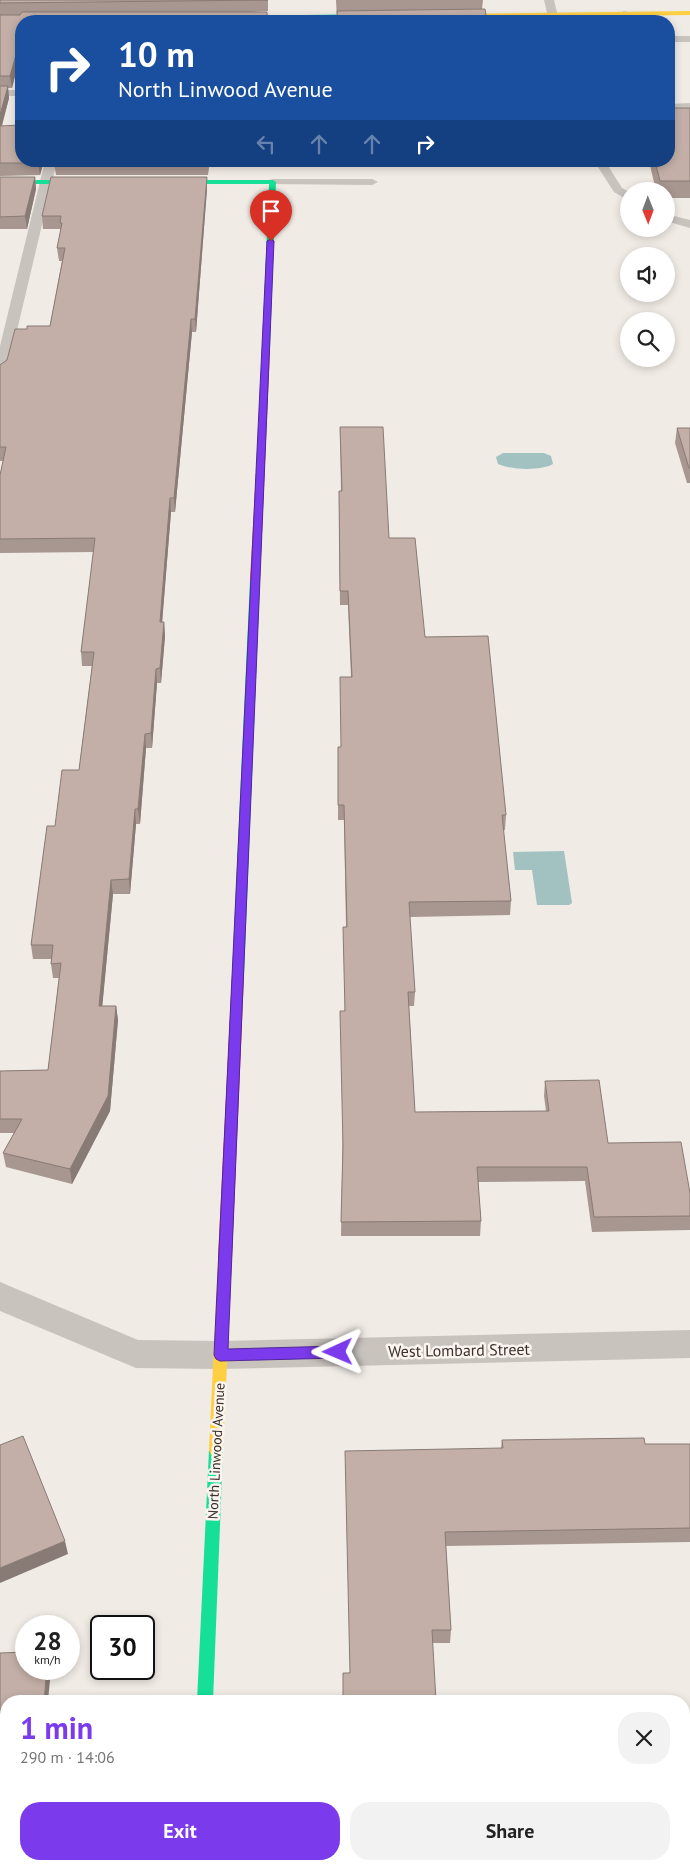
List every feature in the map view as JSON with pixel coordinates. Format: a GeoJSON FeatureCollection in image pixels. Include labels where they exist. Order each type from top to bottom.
{"type":"FeatureCollection","features":[{"type":"Feature","properties":{"kind":"street"},"geometry":{"type":"LineString","coordinates":[[664,15],[690,13]]}},
{"type":"Feature","properties":{"kind":"street"},"geometry":{"type":"LineString","coordinates":[[0,182],[95,182]]}},
{"type":"Feature","properties":{"kind":"street"},"geometry":{"type":"LineString","coordinates":[[155,182],[274,182]]}},
{"type":"Feature","properties":{"kind":"street","name":"North Linwood Avenue"},"geometry":{"type":"LineString","coordinates":[[205,1695],[274,182]]}},
{"type":"Feature","properties":{"kind":"street","name":"West Lombard Street"},"geometry":{"type":"LineString","coordinates":[[0,1296],[136,1354],[220,1355],[690,1344]]}},
{"type":"Feature","properties":{"kind":"lane"},"geometry":{"type":"LineString","coordinates":[[549,0],[552,15]]}},
{"type":"Feature","properties":{"kind":"lane"},"geometry":{"type":"LineString","coordinates":[[675,39],[690,40]]}},
{"type":"Feature","properties":{"kind":"lane"},"geometry":{"type":"LineString","coordinates":[[0,93],[15,93]]}},
{"type":"Feature","properties":{"kind":"lane"},"geometry":{"type":"LineString","coordinates":[[675,107],[690,106]]}},
{"type":"Feature","properties":{"kind":"lane"},"geometry":{"type":"LineString","coordinates":[[0,373],[50,167]]}},
{"type":"Feature","properties":{"kind":"lane"},"geometry":{"type":"LineString","coordinates":[[603,167],[620,191]]}},
{"type":"Feature","properties":{"kind":"lane"},"geometry":{"type":"LineString","coordinates":[[274,182],[372,182]]}},
{"type":"Feature","properties":{"kind":"lane"},"geometry":{"type":"LineString","coordinates":[[675,220],[690,224]]}},
{"type":"Feature","properties":{"kind":"water"},"geometry":{"type":"Polygon","coordinates":[[[503,453],[544,453],[551,456],[553,464],[534,469],[511,468],[498,464],[496,457],[503,453]]]}},
{"type":"Feature","properties":{"kind":"water"},"geometry":{"type":"Polygon","coordinates":[[[564,851],[572,903],[569,905],[537,905],[532,870],[515,870],[513,852],[564,851]]]}},
{"type":"Feature","properties":{"kind":"building"},"geometry":{"type":"Polygon","coordinates":[[[0,0],[268,0],[0,3],[0,0]]]}},
{"type":"Feature","properties":{"kind":"building"},"geometry":{"type":"Polygon","coordinates":[[[485,9],[486,15],[337,15],[337,11],[485,9]]]}},
{"type":"Feature","properties":{"kind":"building"},"geometry":{"type":"Polygon","coordinates":[[[22,12],[267,12],[267,15],[20,15],[22,12]]]}},
{"type":"Feature","properties":{"kind":"building"},"geometry":{"type":"Polygon","coordinates":[[[0,15],[15,15],[15,58],[10,76],[0,76],[0,15]]]}},
{"type":"Feature","properties":{"kind":"building"},"geometry":{"type":"Polygon","coordinates":[[[0,86],[8,86],[0,115],[0,86]]]}},
{"type":"Feature","properties":{"kind":"building"},"geometry":{"type":"Polygon","coordinates":[[[675,108],[690,108],[690,181],[660,181],[656,167],[675,167],[675,108]]]}},
{"type":"Feature","properties":{"kind":"building"},"geometry":{"type":"Polygon","coordinates":[[[15,125],[15,163],[0,163],[0,126],[15,125]]]}},
{"type":"Feature","properties":{"kind":"building"},"geometry":{"type":"Polygon","coordinates":[[[0,177],[35,177],[25,216],[0,217],[0,177]]]}},
{"type":"Feature","properties":{"kind":"building"},"geometry":{"type":"Polygon","coordinates":[[[51,177],[207,177],[195,319],[191,319],[174,498],[170,498],[160,622],[164,622],[160,668],[156,669],[151,733],[145,734],[138,809],[135,809],[129,879],[111,880],[99,1006],[116,1006],[108,1096],[70,1169],[3,1153],[22,1119],[0,1119],[0,1071],[48,1070],[61,963],[51,964],[53,945],[31,945],[47,826],[55,826],[62,770],[79,770],[94,652],[81,652],[95,538],[0,539],[0,475],[6,447],[0,447],[0,365],[7,360],[15,329],[27,329],[27,326],[50,326],[65,248],[57,248],[62,223],[60,223],[61,216],[42,216],[51,177]]]}},
{"type":"Feature","properties":{"kind":"building"},"geometry":{"type":"Polygon","coordinates":[[[340,427],[383,427],[389,538],[415,538],[425,637],[488,636],[506,815],[502,815],[511,901],[409,902],[415,992],[408,992],[415,1112],[549,1111],[545,1081],[599,1080],[608,1143],[681,1142],[690,1193],[690,1216],[594,1217],[587,1167],[477,1167],[481,1221],[341,1222],[343,1146],[340,1011],[345,1011],[343,927],[347,927],[344,805],[338,805],[338,747],[341,747],[340,677],[352,677],[348,591],[340,591],[339,491],[342,491],[340,427]]]}},
{"type":"Feature","properties":{"kind":"building"},"geometry":{"type":"Polygon","coordinates":[[[677,428],[690,428],[690,468],[689,468],[677,428]]]}},
{"type":"Feature","properties":{"kind":"building"},"geometry":{"type":"Polygon","coordinates":[[[23,1436],[65,1541],[0,1568],[0,1445],[23,1436]]]}},
{"type":"Feature","properties":{"kind":"building"},"geometry":{"type":"Polygon","coordinates":[[[644,1438],[645,1444],[690,1444],[690,1528],[445,1532],[451,1630],[432,1630],[436,1695],[343,1695],[343,1673],[350,1673],[345,1451],[503,1448],[502,1440],[644,1438]]]}},
{"type":"Feature","properties":{"kind":"building"},"geometry":{"type":"Polygon","coordinates":[[[15,1652],[15,1680],[46,1680],[45,1695],[0,1695],[0,1653],[15,1652]]]}},
{"type":"Feature","properties":{"kind":"traffic: fast"},"geometry":{"type":"LineString","coordinates":[[0,182],[88,182]]}},
{"type":"Feature","properties":{"kind":"traffic: fast"},"geometry":{"type":"LineString","coordinates":[[169,182],[273,182],[266,349]]}},
{"type":"Feature","properties":{"kind":"traffic: fast"},"geometry":{"type":"LineString","coordinates":[[238,975],[255,580]]}},
{"type":"Feature","properties":{"kind":"traffic: fast"},"geometry":{"type":"LineString","coordinates":[[205,1695],[216,1450]]}},
{"type":"Feature","properties":{"kind":"traffic: slow"},"geometry":{"type":"LineString","coordinates":[[529,15],[690,13]]}},
{"type":"Feature","properties":{"kind":"traffic: slow"},"geometry":{"type":"LineString","coordinates":[[216,1450],[225,1258]]}},
{"type":"Feature","properties":{"kind":"traffic: jam"},"geometry":{"type":"LineString","coordinates":[[255,580],[266,349]]}},
{"type":"Feature","properties":{"kind":"traffic: jam"},"geometry":{"type":"LineString","coordinates":[[225,1258],[238,975]]}},
{"type":"Feature","properties":{"kind":"route"},"geometry":{"type":"LineString","coordinates":[[271,241],[220,1355],[338,1352]]}}]}
